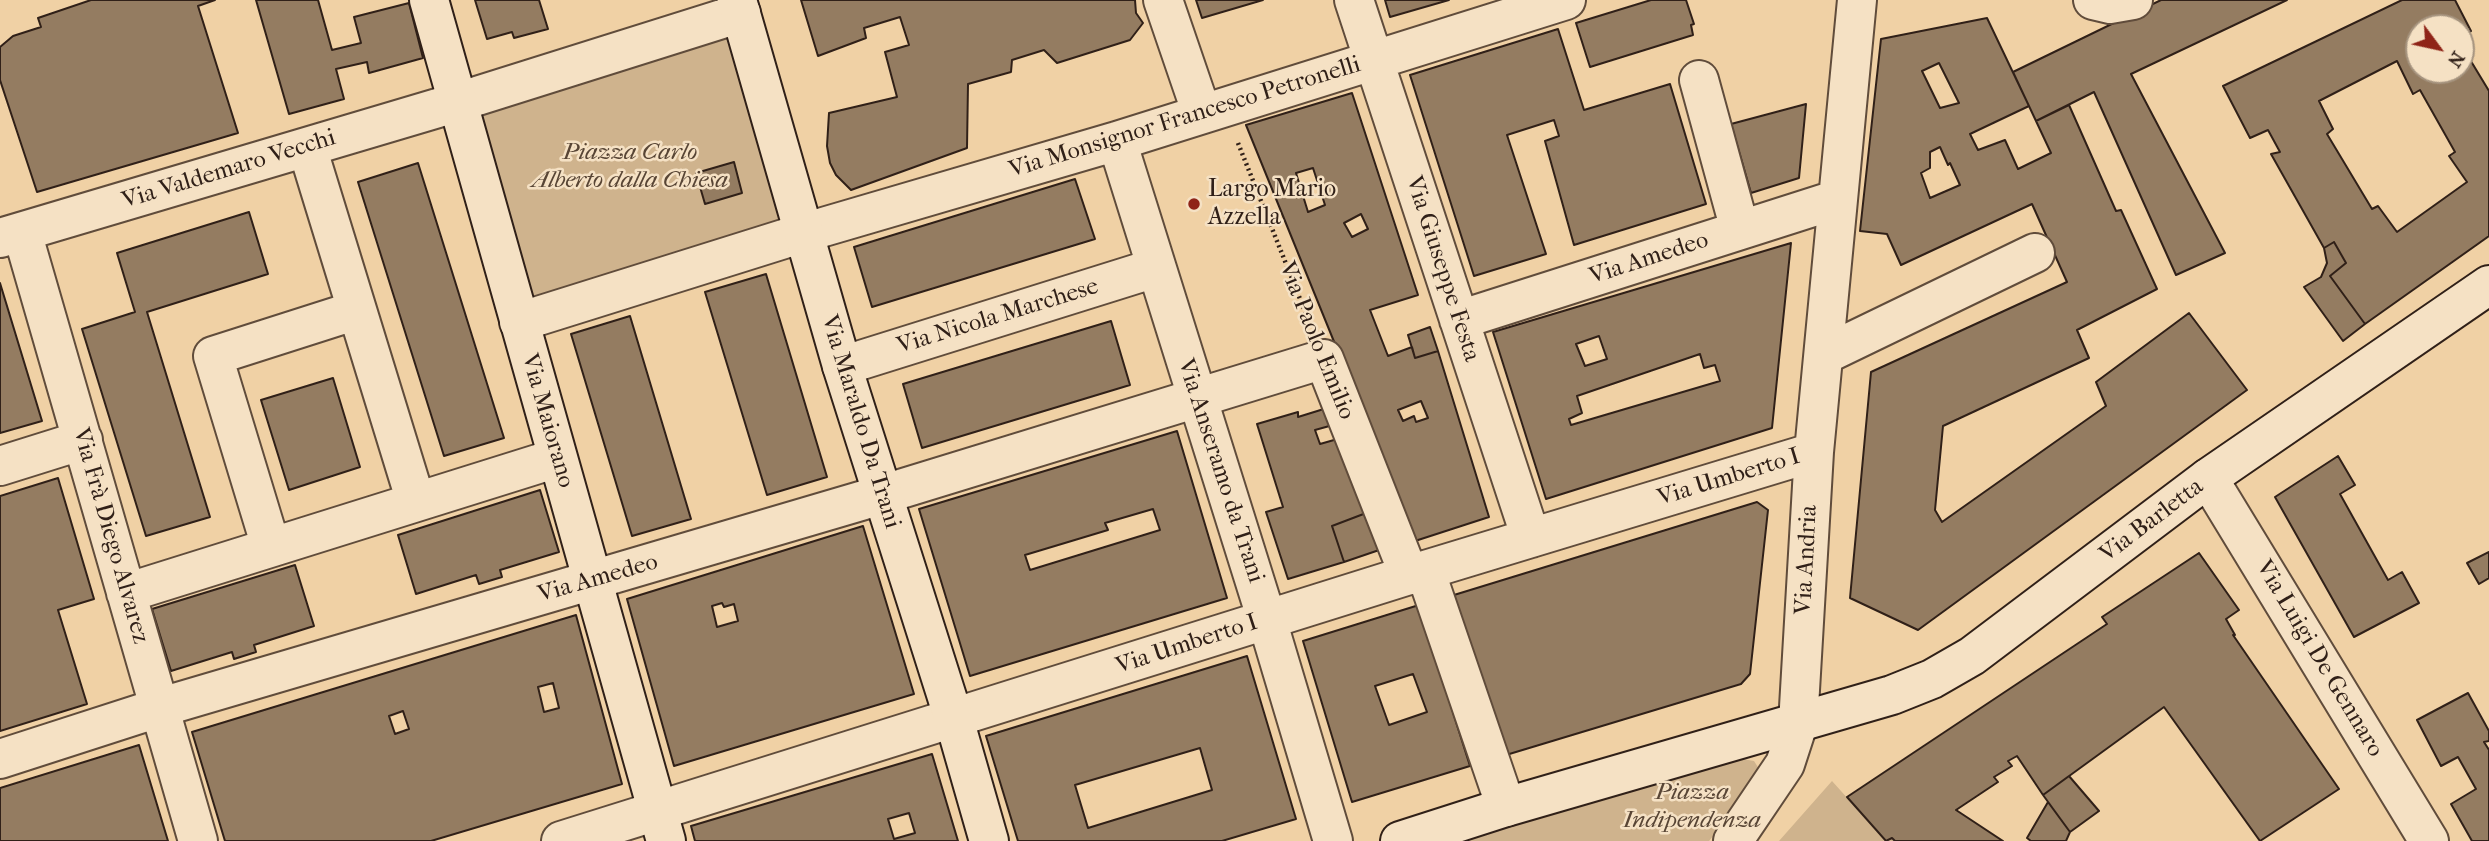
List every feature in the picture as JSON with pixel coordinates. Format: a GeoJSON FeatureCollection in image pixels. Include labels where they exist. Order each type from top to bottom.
{"type":"FeatureCollection","features":[{"type":"Feature","properties":{"kind":"street","name":"Via Maiorano"},"geometry":{"type":"LineString","coordinates":[[429,0],[661,827]]}},
{"type":"Feature","properties":{"kind":"street"},"geometry":{"type":"LineString","coordinates":[[1163,0],[1213,110]]}},
{"type":"Feature","properties":{"kind":"street","name":"Via Giuseppe Festa"},"geometry":{"type":"LineString","coordinates":[[1354,0],[1531,538]]}},
{"type":"Feature","properties":{"kind":"street","name":"Via Monsignor Francesco Petronelli"},"geometry":{"type":"LineString","coordinates":[[803,233],[1117,141],[1566,0]]}},
{"type":"Feature","properties":{"kind":"street","name":"Via Andria"},"geometry":{"type":"LineString","coordinates":[[1798,724],[1814,452],[1857,0]]}},
{"type":"Feature","properties":{"kind":"street"},"geometry":{"type":"LineString","coordinates":[[2093,0],[2110,4],[2133,0]]}},
{"type":"Feature","properties":{"kind":"street"},"geometry":{"type":"LineString","coordinates":[[458,102],[739,6]]}},
{"type":"Feature","properties":{"kind":"street","name":"Via Maraldo Da Trani"},"geometry":{"type":"LineString","coordinates":[[739,6],[842,366],[954,719],[989,841]]}},
{"type":"Feature","properties":{"kind":"street"},"geometry":{"type":"LineString","coordinates":[[1699,79],[1741,230]]}},
{"type":"Feature","properties":{"kind":"street","name":"Via Valdemaro Vecchi"},"geometry":{"type":"LineString","coordinates":[[11,235],[458,102]]}},
{"type":"Feature","properties":{"kind":"street","name":"Via Anseramo da Trani"},"geometry":{"type":"LineString","coordinates":[[1117,141],[1333,841]]}},
{"type":"Feature","properties":{"kind":"street"},"geometry":{"type":"LineString","coordinates":[[307,147],[416,502]]}},
{"type":"Feature","properties":{"kind":"street","name":"Via Amedeo"},"geometry":{"type":"LineString","coordinates":[[1459,320],[1838,199]]}},
{"type":"Feature","properties":{"kind":"street"},"geometry":{"type":"LineString","coordinates":[[519,322],[803,233]]}},
{"type":"Feature","properties":{"kind":"street","name":"Via Frà Diego Alvarez"},"geometry":{"type":"LineString","coordinates":[[11,235],[83,440],[198,841]]}},
{"type":"Feature","properties":{"kind":"street"},"geometry":{"type":"LineString","coordinates":[[1824,355],[2035,253]]}},
{"type":"Feature","properties":{"kind":"street","name":"Via Nicola Marchese"},"geometry":{"type":"LineString","coordinates":[[842,366],[1155,268]]}},
{"type":"Feature","properties":{"kind":"street","name":"Via Barletta"},"geometry":{"type":"LineString","coordinates":[[1798,724],[1892,695],[1932,679],[1972,656],[2208,478],[2489,285]]}},
{"type":"Feature","properties":{"kind":"street"},"geometry":{"type":"LineString","coordinates":[[271,547],[214,356],[357,310]]}},
{"type":"Feature","properties":{"kind":"street"},"geometry":{"type":"LineString","coordinates":[[1197,399],[1324,359]]}},
{"type":"Feature","properties":{"kind":"street","name":"Via Paolo Emilio"},"geometry":{"type":"LineString","coordinates":[[1324,359],[1417,573],[1506,807]]}},
{"type":"Feature","properties":{"kind":"street","name":"Via Amedeo"},"geometry":{"type":"LineString","coordinates":[[0,760],[159,708],[1197,399]]}},
{"type":"Feature","properties":{"kind":"street"},"geometry":{"type":"LineString","coordinates":[[0,466],[83,440]]}},
{"type":"Feature","properties":{"kind":"street","name":"Via Umberto I"},"geometry":{"type":"LineString","coordinates":[[561,841],[661,827],[954,719],[1417,573],[1814,452]]}},
{"type":"Feature","properties":{"kind":"street"},"geometry":{"type":"LineString","coordinates":[[126,593],[557,457]]}},
{"type":"Feature","properties":{"kind":"street","name":"Via Luigi De Gennaro"},"geometry":{"type":"LineString","coordinates":[[2208,478],[2429,841]]}},
{"type":"Feature","properties":{"kind":"street"},"geometry":{"type":"LineString","coordinates":[[1400,841],[1506,807],[1798,724]]}},
{"type":"Feature","properties":{"kind":"street"},"geometry":{"type":"LineString","coordinates":[[1733,841],[1785,764],[1798,724]]}},
{"type":"Feature","properties":{"kind":"path","name":"Via Paolo Emilio"},"geometry":{"type":"LineString","coordinates":[[1213,110],[1324,359]]}},
{"type":"Feature","properties":{"kind":"green space","name":"Piazza Carlo Alberto dalla Chiesa"},"geometry":{"type":"Polygon","coordinates":[[[733,27],[793,226],[528,307],[468,107],[733,27]]]}},
{"type":"Feature","properties":{"kind":"green space","name":"Piazza Indipendenza"},"geometry":{"type":"Polygon","coordinates":[[[1737,758],[1754,761],[1761,772],[1753,788],[1709,841],[1458,841],[1737,758]]]}},
{"type":"Feature","properties":{"kind":"green space"},"geometry":{"type":"Polygon","coordinates":[[[1832,781],[1886,841],[1779,841],[1832,781]]]}},
{"type":"Feature","properties":{"kind":"building"},"geometry":{"type":"Polygon","coordinates":[[[91,0],[215,0],[198,6],[238,133],[37,192],[0,80],[0,47],[13,36],[41,27],[38,18],[91,0]]]}},
{"type":"Feature","properties":{"kind":"building"},"geometry":{"type":"Polygon","coordinates":[[[256,0],[318,0],[332,50],[361,43],[354,17],[409,3],[423,58],[369,73],[367,62],[336,69],[344,99],[289,114],[256,0]]]}},
{"type":"Feature","properties":{"kind":"building"},"geometry":{"type":"Polygon","coordinates":[[[475,0],[539,0],[548,29],[514,38],[512,32],[487,39],[475,0]]]}},
{"type":"Feature","properties":{"kind":"building"},"geometry":{"type":"Polygon","coordinates":[[[801,0],[1135,0],[1136,13],[1143,23],[1130,40],[1057,63],[1044,50],[1012,60],[1011,72],[968,84],[967,148],[851,190],[836,175],[830,163],[827,146],[829,113],[897,97],[885,52],[909,45],[900,17],[864,28],[866,38],[818,56],[801,0]]]}},
{"type":"Feature","properties":{"kind":"building"},"geometry":{"type":"Polygon","coordinates":[[[1196,0],[1263,0],[1202,18],[1196,0]]]}},
{"type":"Feature","properties":{"kind":"building"},"geometry":{"type":"Polygon","coordinates":[[[1385,0],[1449,0],[1390,17],[1385,0]]]}},
{"type":"Feature","properties":{"kind":"building"},"geometry":{"type":"Polygon","coordinates":[[[1651,0],[1686,0],[1694,24],[1691,25],[1693,35],[1590,67],[1576,23],[1651,0]]]}},
{"type":"Feature","properties":{"kind":"building"},"geometry":{"type":"Polygon","coordinates":[[[2161,0],[2287,0],[2131,74],[2225,253],[2176,275],[2094,92],[2036,121],[2013,72],[2161,0]]]}},
{"type":"Feature","properties":{"kind":"building"},"geometry":{"type":"Polygon","coordinates":[[[2402,0],[2455,0],[2462,14],[2405,14],[2405,78],[2397,61],[2319,101],[2333,129],[2327,134],[2372,209],[2378,206],[2397,232],[2467,182],[2449,156],[2455,152],[2420,90],[2413,94],[2408,84],[2475,84],[2475,68],[2489,91],[2489,236],[2365,324],[2330,276],[2346,263],[2334,242],[2324,248],[2271,154],[2280,152],[2268,130],[2250,138],[2223,86],[2402,0]]]}},
{"type":"Feature","properties":{"kind":"building"},"geometry":{"type":"Polygon","coordinates":[[[1987,18],[2029,106],[1970,134],[1978,150],[2005,140],[2018,169],[2051,153],[2036,121],[2069,105],[2116,211],[2121,210],[2157,289],[2077,330],[2089,358],[1943,426],[1935,510],[1942,522],[2106,406],[2096,382],[2189,313],[2247,390],[1918,630],[1850,598],[1871,372],[2067,282],[2032,204],[1901,265],[1887,234],[1860,231],[1881,39],[1987,18]],[[1939,63],[1922,71],[1940,108],[1959,103],[1939,63]],[[1940,147],[1930,152],[1930,168],[1921,173],[1930,198],[1960,185],[1940,147]]]}},
{"type":"Feature","properties":{"kind":"building"},"geometry":{"type":"Polygon","coordinates":[[[1558,29],[1584,110],[1670,84],[1706,204],[1574,245],[1545,141],[1559,136],[1554,120],[1507,135],[1546,254],[1474,276],[1410,75],[1558,29]]]}},
{"type":"Feature","properties":{"kind":"building"},"geometry":{"type":"Polygon","coordinates":[[[1352,93],[1418,295],[1370,310],[1388,356],[1412,347],[1415,358],[1438,351],[1489,517],[1415,541],[1246,125],[1352,93]],[[1313,168],[1296,173],[1308,212],[1325,205],[1313,168]],[[1361,214],[1344,223],[1352,237],[1368,229],[1361,214]],[[1421,401],[1398,410],[1403,421],[1414,416],[1416,422],[1428,418],[1421,401]]]}},
{"type":"Feature","properties":{"kind":"building"},"geometry":{"type":"Polygon","coordinates":[[[1806,104],[1799,178],[1751,193],[1731,124],[1806,104]]]}},
{"type":"Feature","properties":{"kind":"building"},"geometry":{"type":"Polygon","coordinates":[[[734,162],[742,193],[705,204],[696,173],[734,162]]]}},
{"type":"Feature","properties":{"kind":"building"},"geometry":{"type":"Polygon","coordinates":[[[418,163],[504,438],[444,456],[358,182],[418,163]]]}},
{"type":"Feature","properties":{"kind":"building"},"geometry":{"type":"Polygon","coordinates":[[[1075,179],[1095,239],[872,307],[854,247],[1075,179]]]}},
{"type":"Feature","properties":{"kind":"building"},"geometry":{"type":"Polygon","coordinates":[[[249,212],[268,274],[147,312],[210,517],[146,536],[82,329],[135,312],[117,253],[249,212]]]}},
{"type":"Feature","properties":{"kind":"building"},"geometry":{"type":"Polygon","coordinates":[[[2334,242],[2346,263],[2330,276],[2365,324],[2343,341],[2304,287],[2321,277],[2327,263],[2324,248],[2334,242]]]}},
{"type":"Feature","properties":{"kind":"building"},"geometry":{"type":"Polygon","coordinates":[[[1791,243],[1772,428],[1546,499],[1493,332],[1791,243]],[[1599,336],[1576,344],[1585,366],[1607,359],[1599,336]],[[1700,354],[1577,396],[1582,413],[1569,419],[1571,425],[1720,381],[1715,365],[1704,368],[1700,354]]]}},
{"type":"Feature","properties":{"kind":"building"},"geometry":{"type":"Polygon","coordinates":[[[766,274],[827,477],[767,495],[705,292],[766,274]]]}},
{"type":"Feature","properties":{"kind":"building"},"geometry":{"type":"Polygon","coordinates":[[[0,283],[42,421],[0,433],[0,283]]]}},
{"type":"Feature","properties":{"kind":"building"},"geometry":{"type":"Polygon","coordinates":[[[630,316],[691,519],[632,536],[571,334],[630,316]]]}},
{"type":"Feature","properties":{"kind":"building"},"geometry":{"type":"Polygon","coordinates":[[[1111,321],[1130,385],[922,448],[903,384],[1111,321]]]}},
{"type":"Feature","properties":{"kind":"building"},"geometry":{"type":"Polygon","coordinates":[[[1430,327],[1438,351],[1415,358],[1408,335],[1430,327]]]}},
{"type":"Feature","properties":{"kind":"building"},"geometry":{"type":"Polygon","coordinates":[[[333,378],[360,467],[289,490],[261,400],[333,378]]]}},
{"type":"Feature","properties":{"kind":"building"},"geometry":{"type":"Polygon","coordinates":[[[1327,408],[1333,425],[1315,430],[1320,444],[1341,438],[1374,510],[1332,526],[1344,562],[1288,579],[1266,512],[1283,507],[1257,424],[1298,412],[1298,417],[1327,408]]]}},
{"type":"Feature","properties":{"kind":"building"},"geometry":{"type":"Polygon","coordinates":[[[1177,431],[1227,598],[970,676],[919,509],[1177,431]],[[1153,509],[1105,523],[1108,530],[1025,555],[1030,570],[1160,530],[1153,509]]]}},
{"type":"Feature","properties":{"kind":"building"},"geometry":{"type":"Polygon","coordinates":[[[2338,456],[2355,485],[2340,494],[2388,580],[2402,572],[2419,603],[2354,637],[2275,497],[2338,456]]]}},
{"type":"Feature","properties":{"kind":"building"},"geometry":{"type":"Polygon","coordinates":[[[58,478],[94,599],[58,610],[87,704],[0,731],[0,496],[58,478]]]}},
{"type":"Feature","properties":{"kind":"building"},"geometry":{"type":"Polygon","coordinates":[[[540,490],[559,552],[500,570],[502,577],[479,584],[476,575],[416,594],[398,535],[540,490]]]}},
{"type":"Feature","properties":{"kind":"building"},"geometry":{"type":"Polygon","coordinates":[[[1757,502],[1768,510],[1750,674],[1741,684],[1506,755],[1454,595],[1757,502]]]}},
{"type":"Feature","properties":{"kind":"building"},"geometry":{"type":"Polygon","coordinates":[[[1374,510],[1388,547],[1344,562],[1332,526],[1374,510]]]}},
{"type":"Feature","properties":{"kind":"building"},"geometry":{"type":"Polygon","coordinates":[[[863,526],[914,694],[674,766],[627,599],[863,526]],[[722,603],[712,606],[717,627],[738,621],[734,604],[724,607],[722,603]]]}},
{"type":"Feature","properties":{"kind":"building"},"geometry":{"type":"Polygon","coordinates":[[[2489,552],[2489,578],[2479,584],[2467,563],[2489,552]]]}},
{"type":"Feature","properties":{"kind":"building"},"geometry":{"type":"Polygon","coordinates":[[[2199,553],[2239,610],[2226,619],[2233,635],[2339,789],[2260,841],[2164,707],[2043,795],[2017,756],[2008,761],[2012,766],[1994,777],[1998,782],[1956,810],[2003,841],[1895,841],[1892,838],[1886,841],[1847,797],[2107,624],[2102,617],[2199,553]]]}},
{"type":"Feature","properties":{"kind":"building"},"geometry":{"type":"Polygon","coordinates":[[[295,565],[314,626],[254,645],[256,652],[234,659],[232,652],[171,671],[152,609],[295,565]]]}},
{"type":"Feature","properties":{"kind":"building"},"geometry":{"type":"Polygon","coordinates":[[[1419,605],[1470,766],[1352,802],[1303,641],[1419,605]],[[1413,674],[1375,686],[1389,725],[1427,712],[1413,674]]]}},
{"type":"Feature","properties":{"kind":"building"},"geometry":{"type":"Polygon","coordinates":[[[576,615],[622,784],[431,841],[225,841],[192,732],[576,615]],[[553,683],[538,687],[544,712],[559,708],[553,683]],[[403,711],[389,716],[395,734],[409,729],[403,711]]]}},
{"type":"Feature","properties":{"kind":"building"},"geometry":{"type":"Polygon","coordinates":[[[1247,656],[1296,819],[1222,841],[1018,841],[986,736],[1247,656]],[[1200,748],[1075,785],[1088,828],[1212,790],[1200,748]]]}},
{"type":"Feature","properties":{"kind":"building"},"geometry":{"type":"Polygon","coordinates":[[[2468,693],[2489,731],[2489,741],[2484,742],[2489,750],[2489,841],[2472,841],[2451,804],[2476,789],[2458,757],[2441,766],[2417,720],[2468,693]]]}},
{"type":"Feature","properties":{"kind":"building"},"geometry":{"type":"Polygon","coordinates":[[[139,745],[168,841],[0,841],[0,788],[139,745]]]}},
{"type":"Feature","properties":{"kind":"building"},"geometry":{"type":"Polygon","coordinates":[[[932,754],[958,841],[695,841],[691,826],[932,754]],[[909,813],[888,819],[894,839],[915,833],[909,813]]]}},
{"type":"Feature","properties":{"kind":"building"},"geometry":{"type":"Polygon","coordinates":[[[2069,776],[2099,811],[2070,832],[2043,795],[2069,776]]]}},
{"type":"Feature","properties":{"kind":"building"},"geometry":{"type":"Polygon","coordinates":[[[2048,802],[2070,832],[2066,841],[2031,841],[2027,838],[2048,802]]]}},
{"type":"Feature","properties":{"kind":"place","name":"Largo Mario Azzella"},"geometry":{"type":"Point","coordinates":[1194,204]}}]}
